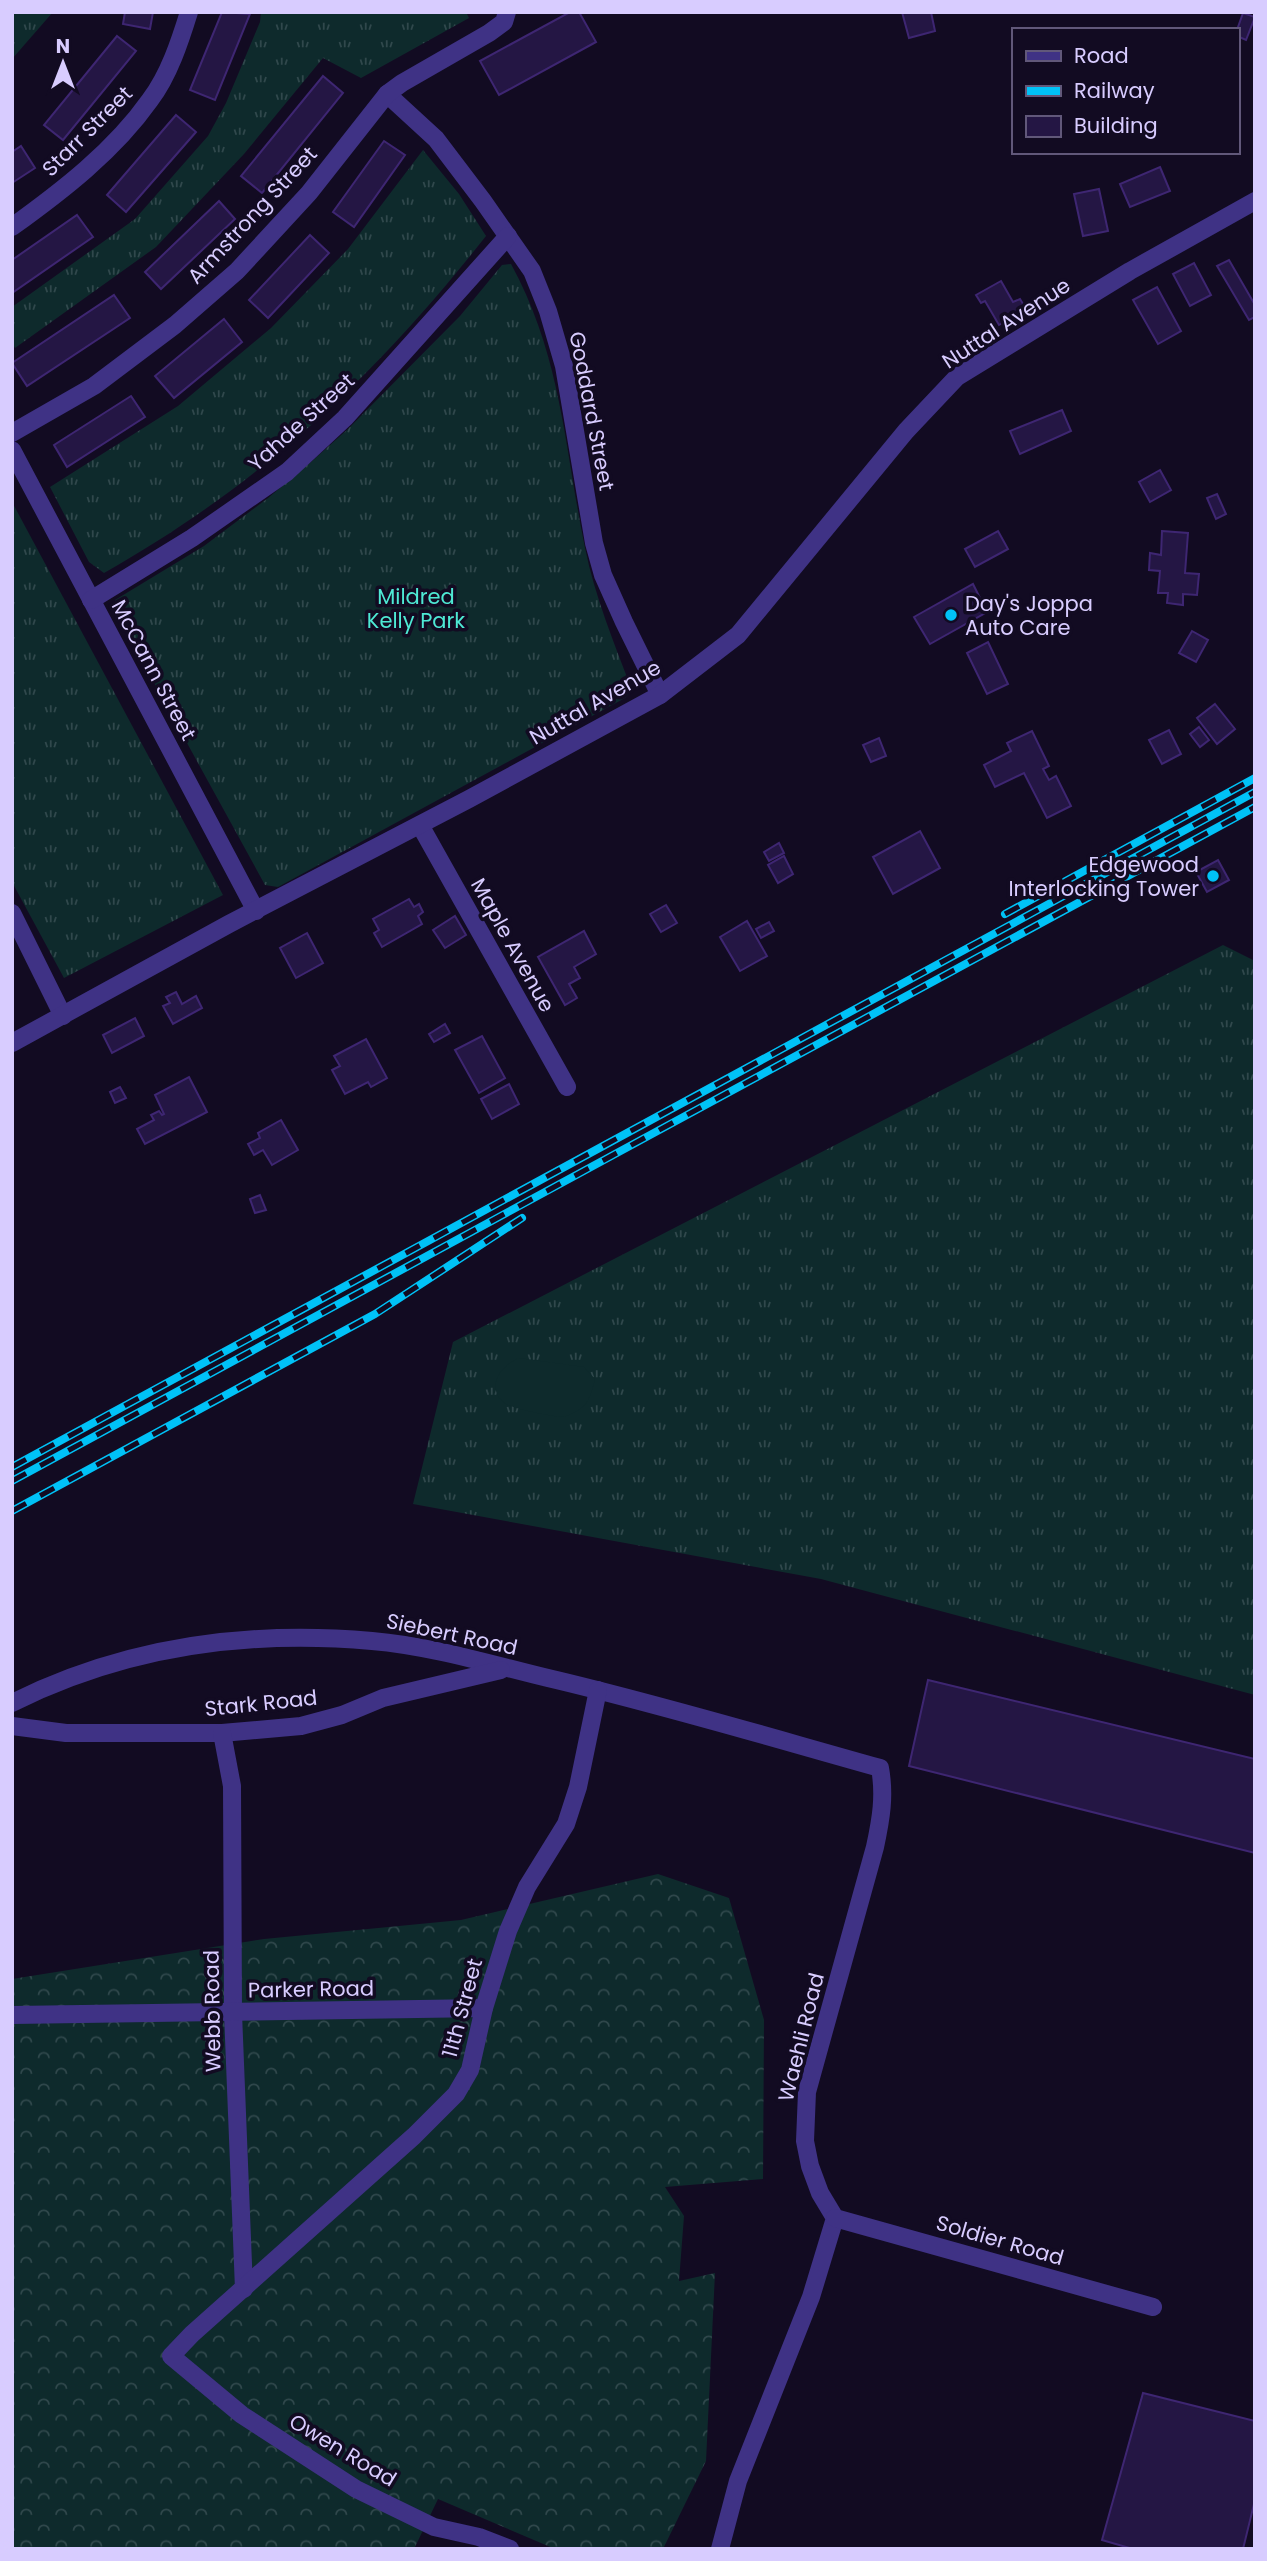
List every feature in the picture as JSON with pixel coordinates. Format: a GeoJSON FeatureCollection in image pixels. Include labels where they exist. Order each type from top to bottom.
{"type":"FeatureCollection","features":[{"type":"Feature","properties":{"kind":"street","name":"Starr Street"},"geometry":{"type":"LineString","coordinates":[[12,227],[61,191],[113,142],[151,100],[174,54],[189,12]]}},
{"type":"Feature","properties":{"kind":"street","name":"Armstrong Street"},"geometry":{"type":"LineString","coordinates":[[12,433],[94,386],[175,325],[237,271],[309,193],[387,94],[489,33],[504,22],[507,12]]}},
{"type":"Feature","properties":{"kind":"street","name":"Goddard Street"},"geometry":{"type":"LineString","coordinates":[[387,94],[436,139],[532,271],[548,311],[564,366],[588,513],[603,575],[660,695]]}},
{"type":"Feature","properties":{"kind":"street","name":"Nuttal Avenue"},"geometry":{"type":"LineString","coordinates":[[12,1043],[660,695],[738,635],[906,431],[957,377],[1130,271],[1255,201]]}},
{"type":"Feature","properties":{"kind":"street","name":"Yahde Street"},"geometry":{"type":"LineString","coordinates":[[91,600],[192,538],[287,472],[345,418],[508,236]]}},
{"type":"Feature","properties":{"kind":"street","name":"McCann Street"},"geometry":{"type":"LineString","coordinates":[[12,450],[256,911]]}},
{"type":"Feature","properties":{"kind":"street","name":"Maple Avenue"},"geometry":{"type":"LineString","coordinates":[[420,825],[567,1087]]}},
{"type":"Feature","properties":{"kind":"street"},"geometry":{"type":"LineString","coordinates":[[12,914],[63,1016]]}},
{"type":"Feature","properties":{"kind":"street","name":"Siebert Road"},"geometry":{"type":"LineString","coordinates":[[12,1703],[52,1683],[117,1661],[244,1638],[374,1641],[432,1650],[598,1690],[880,1768]]}},
{"type":"Feature","properties":{"kind":"street","name":"Stark Road"},"geometry":{"type":"LineString","coordinates":[[12,1726],[66,1733],[222,1733],[301,1726],[383,1698],[508,1668]]}},
{"type":"Feature","properties":{"kind":"street","name":"11th Street"},"geometry":{"type":"LineString","coordinates":[[171,2356],[192,2334],[414,2136],[456,2094],[470,2070],[484,2008],[508,1931],[527,1887],[566,1824],[578,1787],[598,1690]]}},
{"type":"Feature","properties":{"kind":"street","name":"Webb Road"},"geometry":{"type":"LineString","coordinates":[[222,1733],[232,1786],[233,2013],[244,2289]]}},
{"type":"Feature","properties":{"kind":"street","name":"Waehli Road"},"geometry":{"type":"LineString","coordinates":[[835,2218],[820,2193],[810,2166],[805,2141],[807,2092],[875,1847],[884,1789],[880,1768]]}},
{"type":"Feature","properties":{"kind":"street","name":"Parker Road"},"geometry":{"type":"LineString","coordinates":[[12,2015],[484,2008]]}},
{"type":"Feature","properties":{"kind":"street"},"geometry":{"type":"LineString","coordinates":[[720,2549],[738,2481],[811,2297],[835,2218]]}},
{"type":"Feature","properties":{"kind":"street","name":"Soldier Road"},"geometry":{"type":"LineString","coordinates":[[835,2218],[1153,2307]]}},
{"type":"Feature","properties":{"kind":"street","name":"Owen Road"},"geometry":{"type":"LineString","coordinates":[[171,2356],[242,2415],[356,2489],[434,2526],[479,2537],[510,2549]]}},
{"type":"Feature","properties":{"kind":"green space"},"geometry":{"type":"Polygon","coordinates":[[[12,12],[53,12],[12,59],[12,12]]]}},
{"type":"Feature","properties":{"kind":"green space"},"geometry":{"type":"Polygon","coordinates":[[[261,12],[466,12],[469,18],[361,78],[323,58],[244,154],[156,247],[15,348],[12,343],[12,307],[135,219],[208,136],[226,103],[260,22],[261,12]]]}},
{"type":"Feature","properties":{"kind":"green space"},"geometry":{"type":"Polygon","coordinates":[[[423,150],[459,194],[486,236],[402,336],[312,424],[265,464],[161,539],[104,573],[89,562],[50,487],[178,406],[271,328],[348,249],[423,150]]]}},
{"type":"Feature","properties":{"kind":"green space","name":"Mildred Kelly Park"},"geometry":{"type":"Polygon","coordinates":[[[511,264],[528,299],[551,368],[589,566],[632,690],[625,698],[278,887],[265,885],[114,610],[115,600],[204,546],[311,462],[348,429],[460,316],[502,265],[511,264]]]}},
{"type":"Feature","properties":{"kind":"green space"},"geometry":{"type":"Polygon","coordinates":[[[12,502],[223,895],[64,978],[12,882],[12,502]]]}},
{"type":"Feature","properties":{"kind":"green space"},"geometry":{"type":"Polygon","coordinates":[[[1223,945],[1255,961],[1255,1695],[821,1579],[413,1504],[453,1342],[1223,945]]]}},
{"type":"Feature","properties":{"kind":"green space"},"geometry":{"type":"Polygon","coordinates":[[[519,1358],[584,1367],[595,1379],[586,1403],[576,1412],[560,1417],[506,1404],[499,1398],[495,1385],[506,1366],[519,1358]]]}},
{"type":"Feature","properties":{"kind":"green space"},"geometry":{"type":"Polygon","coordinates":[[[658,1874],[729,1898],[764,2020],[763,2179],[665,2187],[684,2216],[679,2281],[715,2273],[706,2461],[663,2549],[555,2549],[438,2499],[414,2549],[12,2549],[12,1979],[264,1939],[461,1920],[658,1874]]]}},
{"type":"Feature","properties":{"kind":"building"},"geometry":{"type":"Polygon","coordinates":[[[125,12],[153,12],[150,29],[123,24],[125,12]]]}},
{"type":"Feature","properties":{"kind":"building"},"geometry":{"type":"Polygon","coordinates":[[[222,12],[250,14],[215,100],[190,90],[222,12]]]}},
{"type":"Feature","properties":{"kind":"building"},"geometry":{"type":"Polygon","coordinates":[[[570,12],[579,12],[596,42],[499,95],[480,61],[570,12]]]}},
{"type":"Feature","properties":{"kind":"building"},"geometry":{"type":"Polygon","coordinates":[[[902,12],[931,12],[935,31],[909,38],[902,12]]]}},
{"type":"Feature","properties":{"kind":"building"},"geometry":{"type":"Polygon","coordinates":[[[1243,13],[1255,17],[1246,40],[1239,37],[1238,28],[1243,13]]]}},
{"type":"Feature","properties":{"kind":"building"},"geometry":{"type":"Polygon","coordinates":[[[117,36],[136,51],[63,140],[44,125],[117,36]]]}},
{"type":"Feature","properties":{"kind":"building"},"geometry":{"type":"Polygon","coordinates":[[[323,76],[343,93],[262,193],[241,176],[323,76]]]}},
{"type":"Feature","properties":{"kind":"building"},"geometry":{"type":"Polygon","coordinates":[[[176,115],[196,132],[126,212],[107,195],[176,115]]]}},
{"type":"Feature","properties":{"kind":"building"},"geometry":{"type":"Polygon","coordinates":[[[384,141],[405,155],[354,227],[333,212],[384,141]]]}},
{"type":"Feature","properties":{"kind":"building"},"geometry":{"type":"Polygon","coordinates":[[[21,146],[35,168],[12,183],[12,152],[21,146]]]}},
{"type":"Feature","properties":{"kind":"building"},"geometry":{"type":"Polygon","coordinates":[[[1160,167],[1170,191],[1130,207],[1120,184],[1160,167]]]}},
{"type":"Feature","properties":{"kind":"building"},"geometry":{"type":"Polygon","coordinates":[[[1099,189],[1108,231],[1083,236],[1074,194],[1099,189]]]}},
{"type":"Feature","properties":{"kind":"building"},"geometry":{"type":"Polygon","coordinates":[[[219,201],[235,219],[161,289],[145,272],[219,201]]]}},
{"type":"Feature","properties":{"kind":"building"},"geometry":{"type":"Polygon","coordinates":[[[77,215],[93,237],[12,293],[12,260],[77,215]]]}},
{"type":"Feature","properties":{"kind":"building"},"geometry":{"type":"Polygon","coordinates":[[[310,235],[329,253],[268,318],[249,300],[310,235]]]}},
{"type":"Feature","properties":{"kind":"building"},"geometry":{"type":"Polygon","coordinates":[[[1229,260],[1255,305],[1255,317],[1249,320],[1217,266],[1229,260]]]}},
{"type":"Feature","properties":{"kind":"building"},"geometry":{"type":"Polygon","coordinates":[[[1194,263],[1211,295],[1190,306],[1173,274],[1194,263]]]}},
{"type":"Feature","properties":{"kind":"building"},"geometry":{"type":"Polygon","coordinates":[[[1001,281],[1013,302],[1020,299],[1026,309],[999,325],[985,301],[981,303],[976,295],[1001,281]]]}},
{"type":"Feature","properties":{"kind":"building"},"geometry":{"type":"Polygon","coordinates":[[[1157,287],[1181,331],[1158,344],[1133,300],[1157,287]]]}},
{"type":"Feature","properties":{"kind":"building"},"geometry":{"type":"Polygon","coordinates":[[[114,295],[130,318],[27,386],[12,363],[114,295]]]}},
{"type":"Feature","properties":{"kind":"building"},"geometry":{"type":"Polygon","coordinates":[[[224,319],[242,342],[174,398],[155,376],[224,319]]]}},
{"type":"Feature","properties":{"kind":"building"},"geometry":{"type":"Polygon","coordinates":[[[131,396],[145,417],[67,467],[54,445],[131,396]]]}},
{"type":"Feature","properties":{"kind":"building"},"geometry":{"type":"Polygon","coordinates":[[[1062,410],[1071,431],[1020,454],[1010,431],[1062,410]]]}},
{"type":"Feature","properties":{"kind":"building"},"geometry":{"type":"Polygon","coordinates":[[[1160,470],[1171,490],[1150,502],[1139,482],[1160,470]]]}},
{"type":"Feature","properties":{"kind":"building"},"geometry":{"type":"Polygon","coordinates":[[[1217,494],[1226,514],[1216,519],[1207,498],[1217,494]]]}},
{"type":"Feature","properties":{"kind":"building"},"geometry":{"type":"Polygon","coordinates":[[[998,531],[1008,549],[975,567],[965,549],[998,531]]]}},
{"type":"Feature","properties":{"kind":"building"},"geometry":{"type":"Polygon","coordinates":[[[1162,531],[1188,533],[1185,573],[1199,574],[1197,595],[1183,594],[1183,605],[1167,603],[1168,593],[1158,593],[1160,571],[1149,570],[1150,553],[1161,555],[1162,531]]]}},
{"type":"Feature","properties":{"kind":"building","name":"Day's Joppa Auto Care"},"geometry":{"type":"Polygon","coordinates":[[[973,584],[987,612],[930,644],[914,617],[973,584]]]}},
{"type":"Feature","properties":{"kind":"building"},"geometry":{"type":"Polygon","coordinates":[[[1192,631],[1208,640],[1196,662],[1179,653],[1192,631]]]}},
{"type":"Feature","properties":{"kind":"building"},"geometry":{"type":"Polygon","coordinates":[[[988,642],[1008,684],[987,694],[967,653],[988,642]]]}},
{"type":"Feature","properties":{"kind":"building"},"geometry":{"type":"Polygon","coordinates":[[[1215,704],[1235,729],[1217,744],[1197,718],[1215,704]]]}},
{"type":"Feature","properties":{"kind":"building"},"geometry":{"type":"Polygon","coordinates":[[[1199,727],[1209,740],[1200,747],[1190,734],[1199,727]]]}},
{"type":"Feature","properties":{"kind":"building"},"geometry":{"type":"Polygon","coordinates":[[[1169,730],[1181,754],[1162,764],[1149,740],[1169,730]]]}},
{"type":"Feature","properties":{"kind":"building"},"geometry":{"type":"Polygon","coordinates":[[[1032,731],[1049,766],[1043,769],[1049,780],[1056,776],[1071,806],[1047,818],[1024,773],[995,787],[984,765],[1011,751],[1007,743],[1032,731]]]}},
{"type":"Feature","properties":{"kind":"building"},"geometry":{"type":"Polygon","coordinates":[[[879,738],[886,756],[871,762],[863,745],[879,738]]]}},
{"type":"Feature","properties":{"kind":"building"},"geometry":{"type":"Polygon","coordinates":[[[920,831],[940,868],[893,894],[873,857],[920,831]]]}},
{"type":"Feature","properties":{"kind":"building"},"geometry":{"type":"Polygon","coordinates":[[[779,843],[784,853],[769,861],[764,852],[779,843]]]}},
{"type":"Feature","properties":{"kind":"building"},"geometry":{"type":"Polygon","coordinates":[[[784,856],[793,874],[778,883],[768,865],[784,856]]]}},
{"type":"Feature","properties":{"kind":"building","name":"Edgewood Interlocking Tower"},"geometry":{"type":"Polygon","coordinates":[[[1218,860],[1229,880],[1207,892],[1196,872],[1218,860]]]}},
{"type":"Feature","properties":{"kind":"building"},"geometry":{"type":"Polygon","coordinates":[[[409,899],[414,907],[419,904],[423,912],[418,916],[422,924],[382,947],[374,933],[379,930],[373,919],[409,899]]]}},
{"type":"Feature","properties":{"kind":"building"},"geometry":{"type":"Polygon","coordinates":[[[666,905],[677,923],[661,932],[650,914],[666,905]]]}},
{"type":"Feature","properties":{"kind":"building"},"geometry":{"type":"Polygon","coordinates":[[[455,916],[466,935],[445,948],[433,930],[455,916]]]}},
{"type":"Feature","properties":{"kind":"building"},"geometry":{"type":"Polygon","coordinates":[[[747,921],[767,956],[740,971],[720,937],[747,921]]]}},
{"type":"Feature","properties":{"kind":"building"},"geometry":{"type":"Polygon","coordinates":[[[769,922],[774,931],[761,938],[756,929],[769,922]]]}},
{"type":"Feature","properties":{"kind":"building"},"geometry":{"type":"Polygon","coordinates":[[[584,931],[596,954],[574,967],[580,978],[569,984],[577,998],[565,1005],[538,957],[584,931]]]}},
{"type":"Feature","properties":{"kind":"building"},"geometry":{"type":"Polygon","coordinates":[[[307,933],[323,963],[296,978],[280,948],[307,933]]]}},
{"type":"Feature","properties":{"kind":"building"},"geometry":{"type":"Polygon","coordinates":[[[176,992],[182,1004],[196,996],[202,1008],[173,1024],[163,1006],[170,1003],[166,997],[176,992]]]}},
{"type":"Feature","properties":{"kind":"building"},"geometry":{"type":"Polygon","coordinates":[[[135,1018],[144,1036],[112,1053],[103,1035],[135,1018]]]}},
{"type":"Feature","properties":{"kind":"building"},"geometry":{"type":"Polygon","coordinates":[[[445,1024],[450,1033],[434,1042],[429,1034],[445,1024]]]}},
{"type":"Feature","properties":{"kind":"building"},"geometry":{"type":"Polygon","coordinates":[[[482,1036],[505,1078],[479,1093],[455,1050],[482,1036]]]}},
{"type":"Feature","properties":{"kind":"building"},"geometry":{"type":"Polygon","coordinates":[[[366,1039],[387,1078],[371,1087],[368,1082],[345,1094],[332,1070],[340,1066],[334,1056],[366,1039]]]}},
{"type":"Feature","properties":{"kind":"building"},"geometry":{"type":"Polygon","coordinates":[[[189,1077],[207,1112],[145,1144],[137,1129],[154,1120],[151,1115],[159,1111],[164,1114],[155,1095],[189,1077]]]}},
{"type":"Feature","properties":{"kind":"building"},"geometry":{"type":"Polygon","coordinates":[[[509,1084],[519,1104],[492,1119],[481,1099],[509,1084]]]}},
{"type":"Feature","properties":{"kind":"building"},"geometry":{"type":"Polygon","coordinates":[[[120,1087],[126,1098],[115,1103],[110,1092],[120,1087]]]}},
{"type":"Feature","properties":{"kind":"building"},"geometry":{"type":"Polygon","coordinates":[[[281,1120],[298,1150],[272,1165],[263,1150],[254,1155],[248,1144],[260,1138],[258,1133],[281,1120]]]}},
{"type":"Feature","properties":{"kind":"building"},"geometry":{"type":"Polygon","coordinates":[[[260,1195],[266,1210],[255,1213],[250,1199],[260,1195]]]}},
{"type":"Feature","properties":{"kind":"building"},"geometry":{"type":"Polygon","coordinates":[[[928,1680],[1255,1759],[1255,1853],[909,1766],[928,1680]]]}},
{"type":"Feature","properties":{"kind":"building"},"geometry":{"type":"Polygon","coordinates":[[[1143,2393],[1255,2421],[1255,2500],[1243,2549],[1133,2549],[1102,2540],[1143,2393]]]}},
{"type":"Feature","properties":{"kind":"railway"},"geometry":{"type":"LineString","coordinates":[[1005,914],[1255,778]]}},
{"type":"Feature","properties":{"kind":"railway"},"geometry":{"type":"LineString","coordinates":[[12,1467],[1255,792]]}},
{"type":"Feature","properties":{"kind":"railway"},"geometry":{"type":"LineString","coordinates":[[12,1481],[1255,807]]}},
{"type":"Feature","properties":{"kind":"railway"},"geometry":{"type":"LineString","coordinates":[[12,1511],[375,1314],[522,1218]]}},
{"type":"Feature","properties":{"kind":"place","name":"Day's Joppa Auto Care"},"geometry":{"type":"Point","coordinates":[951,615]}},
{"type":"Feature","properties":{"kind":"place","name":"Edgewood Interlocking Tower"},"geometry":{"type":"Point","coordinates":[1213,876]}}]}
